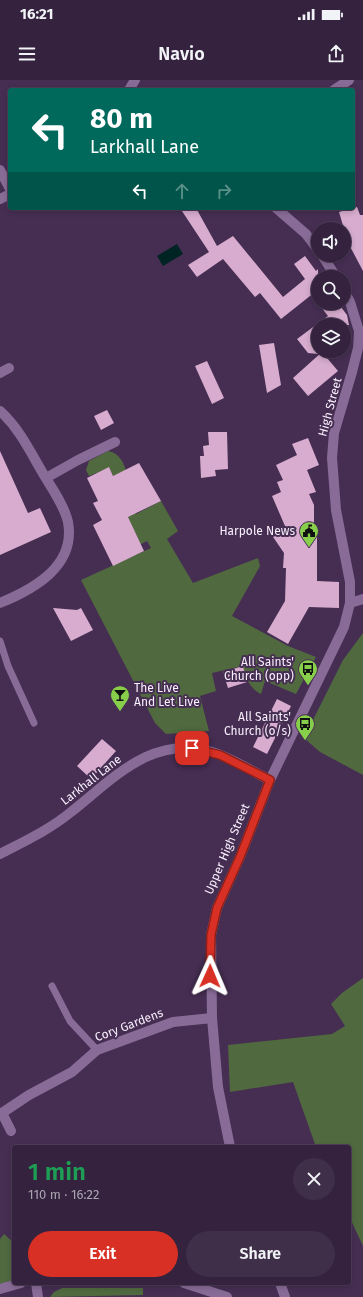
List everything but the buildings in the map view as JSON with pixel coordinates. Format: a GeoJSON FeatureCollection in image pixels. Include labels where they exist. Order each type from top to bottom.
{"type":"FeatureCollection","features":[{"type":"Feature","properties":{"kind":"street"},"geometry":{"type":"LineString","coordinates":[[337,88],[349,80]]}},
{"type":"Feature","properties":{"kind":"street"},"geometry":{"type":"LineString","coordinates":[[0,170],[8,185]]}},
{"type":"Feature","properties":{"kind":"street"},"geometry":{"type":"LineString","coordinates":[[288,212],[311,241]]}},
{"type":"Feature","properties":{"kind":"street","name":"High Street"},"geometry":{"type":"LineString","coordinates":[[350,603],[350,582],[336,510],[332,458],[334,433],[358,348],[359,331],[351,305]]}},
{"type":"Feature","properties":{"kind":"street"},"geometry":{"type":"LineString","coordinates":[[0,373],[9,368]]}},
{"type":"Feature","properties":{"kind":"street"},"geometry":{"type":"LineString","coordinates":[[0,411],[12,421],[60,503],[68,522],[67,543],[63,558],[50,574],[35,586],[0,603]]}},
{"type":"Feature","properties":{"kind":"street"},"geometry":{"type":"LineString","coordinates":[[46,478],[115,442]]}},
{"type":"Feature","properties":{"kind":"street"},"geometry":{"type":"LineString","coordinates":[[350,603],[363,599]]}},
{"type":"Feature","properties":{"kind":"street","name":"Upper High Street"},"geometry":{"type":"LineString","coordinates":[[230,1145],[218,1087],[212,1018],[211,935],[217,908],[240,857],[270,780],[344,627],[350,603]]}},
{"type":"Feature","properties":{"kind":"street","name":"Larkhall Lane"},"geometry":{"type":"LineString","coordinates":[[0,854],[47,830],[128,766],[155,752],[192,748],[211,752],[270,780]]}},
{"type":"Feature","properties":{"kind":"street","name":"Cory Gardens"},"geometry":{"type":"LineString","coordinates":[[11,1131],[1,1113],[29,1095],[72,1072],[97,1050],[173,1022],[212,1018]]}},
{"type":"Feature","properties":{"kind":"street"},"geometry":{"type":"LineString","coordinates":[[0,1289],[14,1285]]}},
{"type":"Feature","properties":{"kind":"street"},"geometry":{"type":"LineString","coordinates":[[36,1285],[38,1297]]}},
{"type":"Feature","properties":{"kind":"street"},"geometry":{"type":"LineString","coordinates":[[190,1285],[227,1297]]}},
{"type":"Feature","properties":{"kind":"street"},"geometry":{"type":"LineString","coordinates":[[281,1285],[285,1297]]}},
{"type":"Feature","properties":{"kind":"lane"},"geometry":{"type":"LineString","coordinates":[[0,641],[8,666],[34,723]]}},
{"type":"Feature","properties":{"kind":"lane"},"geometry":{"type":"LineString","coordinates":[[52,986],[70,1021],[97,1050]]}},
{"type":"Feature","properties":{"kind":"green space"},"geometry":{"type":"Polygon","coordinates":[[[108,451],[116,454],[122,460],[128,478],[133,507],[136,514],[161,501],[178,531],[167,539],[193,583],[258,558],[260,566],[232,616],[288,646],[316,657],[296,694],[265,681],[261,694],[257,692],[251,686],[245,675],[243,666],[212,673],[216,691],[200,696],[209,731],[166,734],[155,723],[81,580],[151,548],[147,541],[135,547],[138,539],[135,532],[132,533],[121,490],[109,468],[89,476],[86,470],[89,461],[108,451]]]}},
{"type":"Feature","properties":{"kind":"green space"},"geometry":{"type":"Polygon","coordinates":[[[363,633],[363,775],[320,752],[304,738],[343,660],[363,633]]]}},
{"type":"Feature","properties":{"kind":"green space"},"geometry":{"type":"Polygon","coordinates":[[[363,978],[363,1246],[351,1220],[351,1145],[315,1145],[293,1082],[230,1092],[228,1045],[332,1034],[345,1026],[331,1004],[342,993],[363,978]]]}},
{"type":"Feature","properties":{"kind":"green space"},"geometry":{"type":"Polygon","coordinates":[[[4,1234],[12,1241],[12,1281],[0,1284],[0,1239],[4,1234]]]}},
{"type":"Feature","properties":{"kind":"green space"},"geometry":{"type":"Polygon","coordinates":[[[62,1288],[143,1288],[143,1295],[50,1297],[54,1292],[62,1288]]]}},
{"type":"Feature","properties":{"kind":"shaded area"},"geometry":{"type":"Polygon","coordinates":[[[177,244],[183,254],[163,266],[157,256],[177,244]]]}},
{"type":"Feature","properties":{"kind":"place","name":"Harpole News"},"geometry":{"type":"Point","coordinates":[309,548]}},
{"type":"Feature","properties":{"kind":"place","name":"All Saints' Church (opp)"},"geometry":{"type":"Point","coordinates":[308,686]}},
{"type":"Feature","properties":{"kind":"place","name":"The Live And Let Live"},"geometry":{"type":"Point","coordinates":[120,712]}},
{"type":"Feature","properties":{"kind":"place","name":"All Saints' Church (o/s)"},"geometry":{"type":"Point","coordinates":[305,741]}},
{"type":"Feature","properties":{"kind":"route"},"geometry":{"type":"LineString","coordinates":[[192,748],[220,755],[270,780],[240,857],[217,908],[211,935],[210,976]]}}]}
